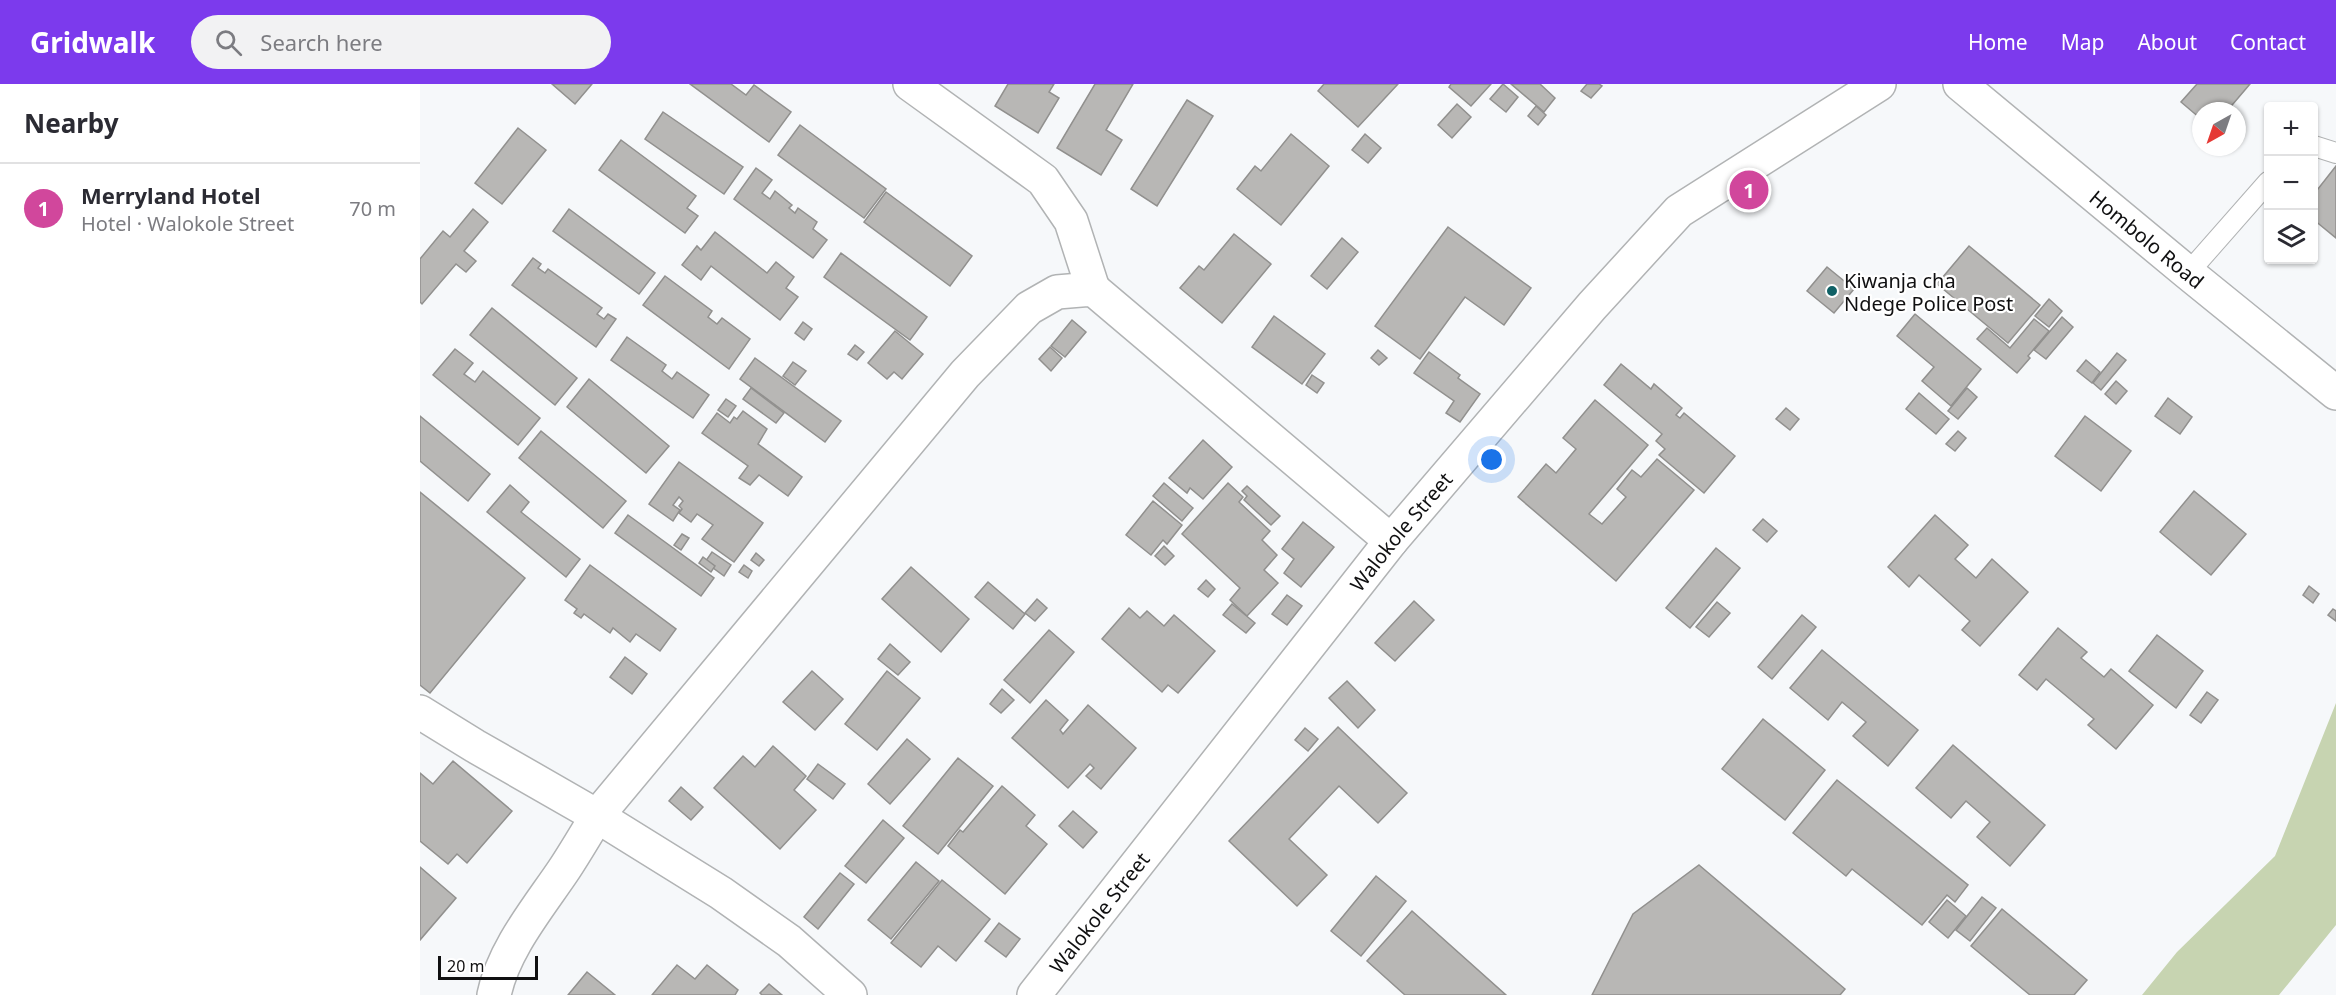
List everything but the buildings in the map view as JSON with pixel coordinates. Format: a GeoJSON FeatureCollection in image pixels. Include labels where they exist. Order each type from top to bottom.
{"type":"FeatureCollection","features":[{"type":"Feature","properties":{"kind":"street"},"geometry":{"type":"LineString","coordinates":[[910,84],[1043,180],[1071,221],[1093,289],[1391,541]]}},
{"type":"Feature","properties":{"kind":"street","name":"Walokole Street"},"geometry":{"type":"LineString","coordinates":[[1034,995],[1391,541],[1592,306],[1679,211],[1879,84]]}},
{"type":"Feature","properties":{"kind":"street","name":"Hombolo Road"},"geometry":{"type":"LineString","coordinates":[[1960,84],[2188,273],[2334,385]]}},
{"type":"Feature","properties":{"kind":"street"},"geometry":{"type":"LineString","coordinates":[[494,995],[496,985],[519,936],[565,869],[597,816],[965,374],[1029,308],[1057,292],[1093,289]]}},
{"type":"Feature","properties":{"kind":"street"},"geometry":{"type":"LineString","coordinates":[[420,712],[597,816],[721,893],[779,934],[850,995]]}},
{"type":"Feature","properties":{"kind":"lane"},"geometry":{"type":"LineString","coordinates":[[2318,148],[2336,153]]}},
{"type":"Feature","properties":{"kind":"lane"},"geometry":{"type":"LineString","coordinates":[[2188,273],[2264,188]]}},
{"type":"Feature","properties":{"kind":"green space"},"geometry":{"type":"Polygon","coordinates":[[[2336,703],[2336,925],[2279,995],[2142,995],[2177,952],[2275,856],[2336,703]]]}},
{"type":"Feature","properties":{"kind":"place","name":"Merryland Hotel"},"geometry":{"type":"Point","coordinates":[1749,190]}},
{"type":"Feature","properties":{"kind":"place","name":"Kiwanja cha Ndege Police Post"},"geometry":{"type":"Point","coordinates":[1832,291]}}]}
